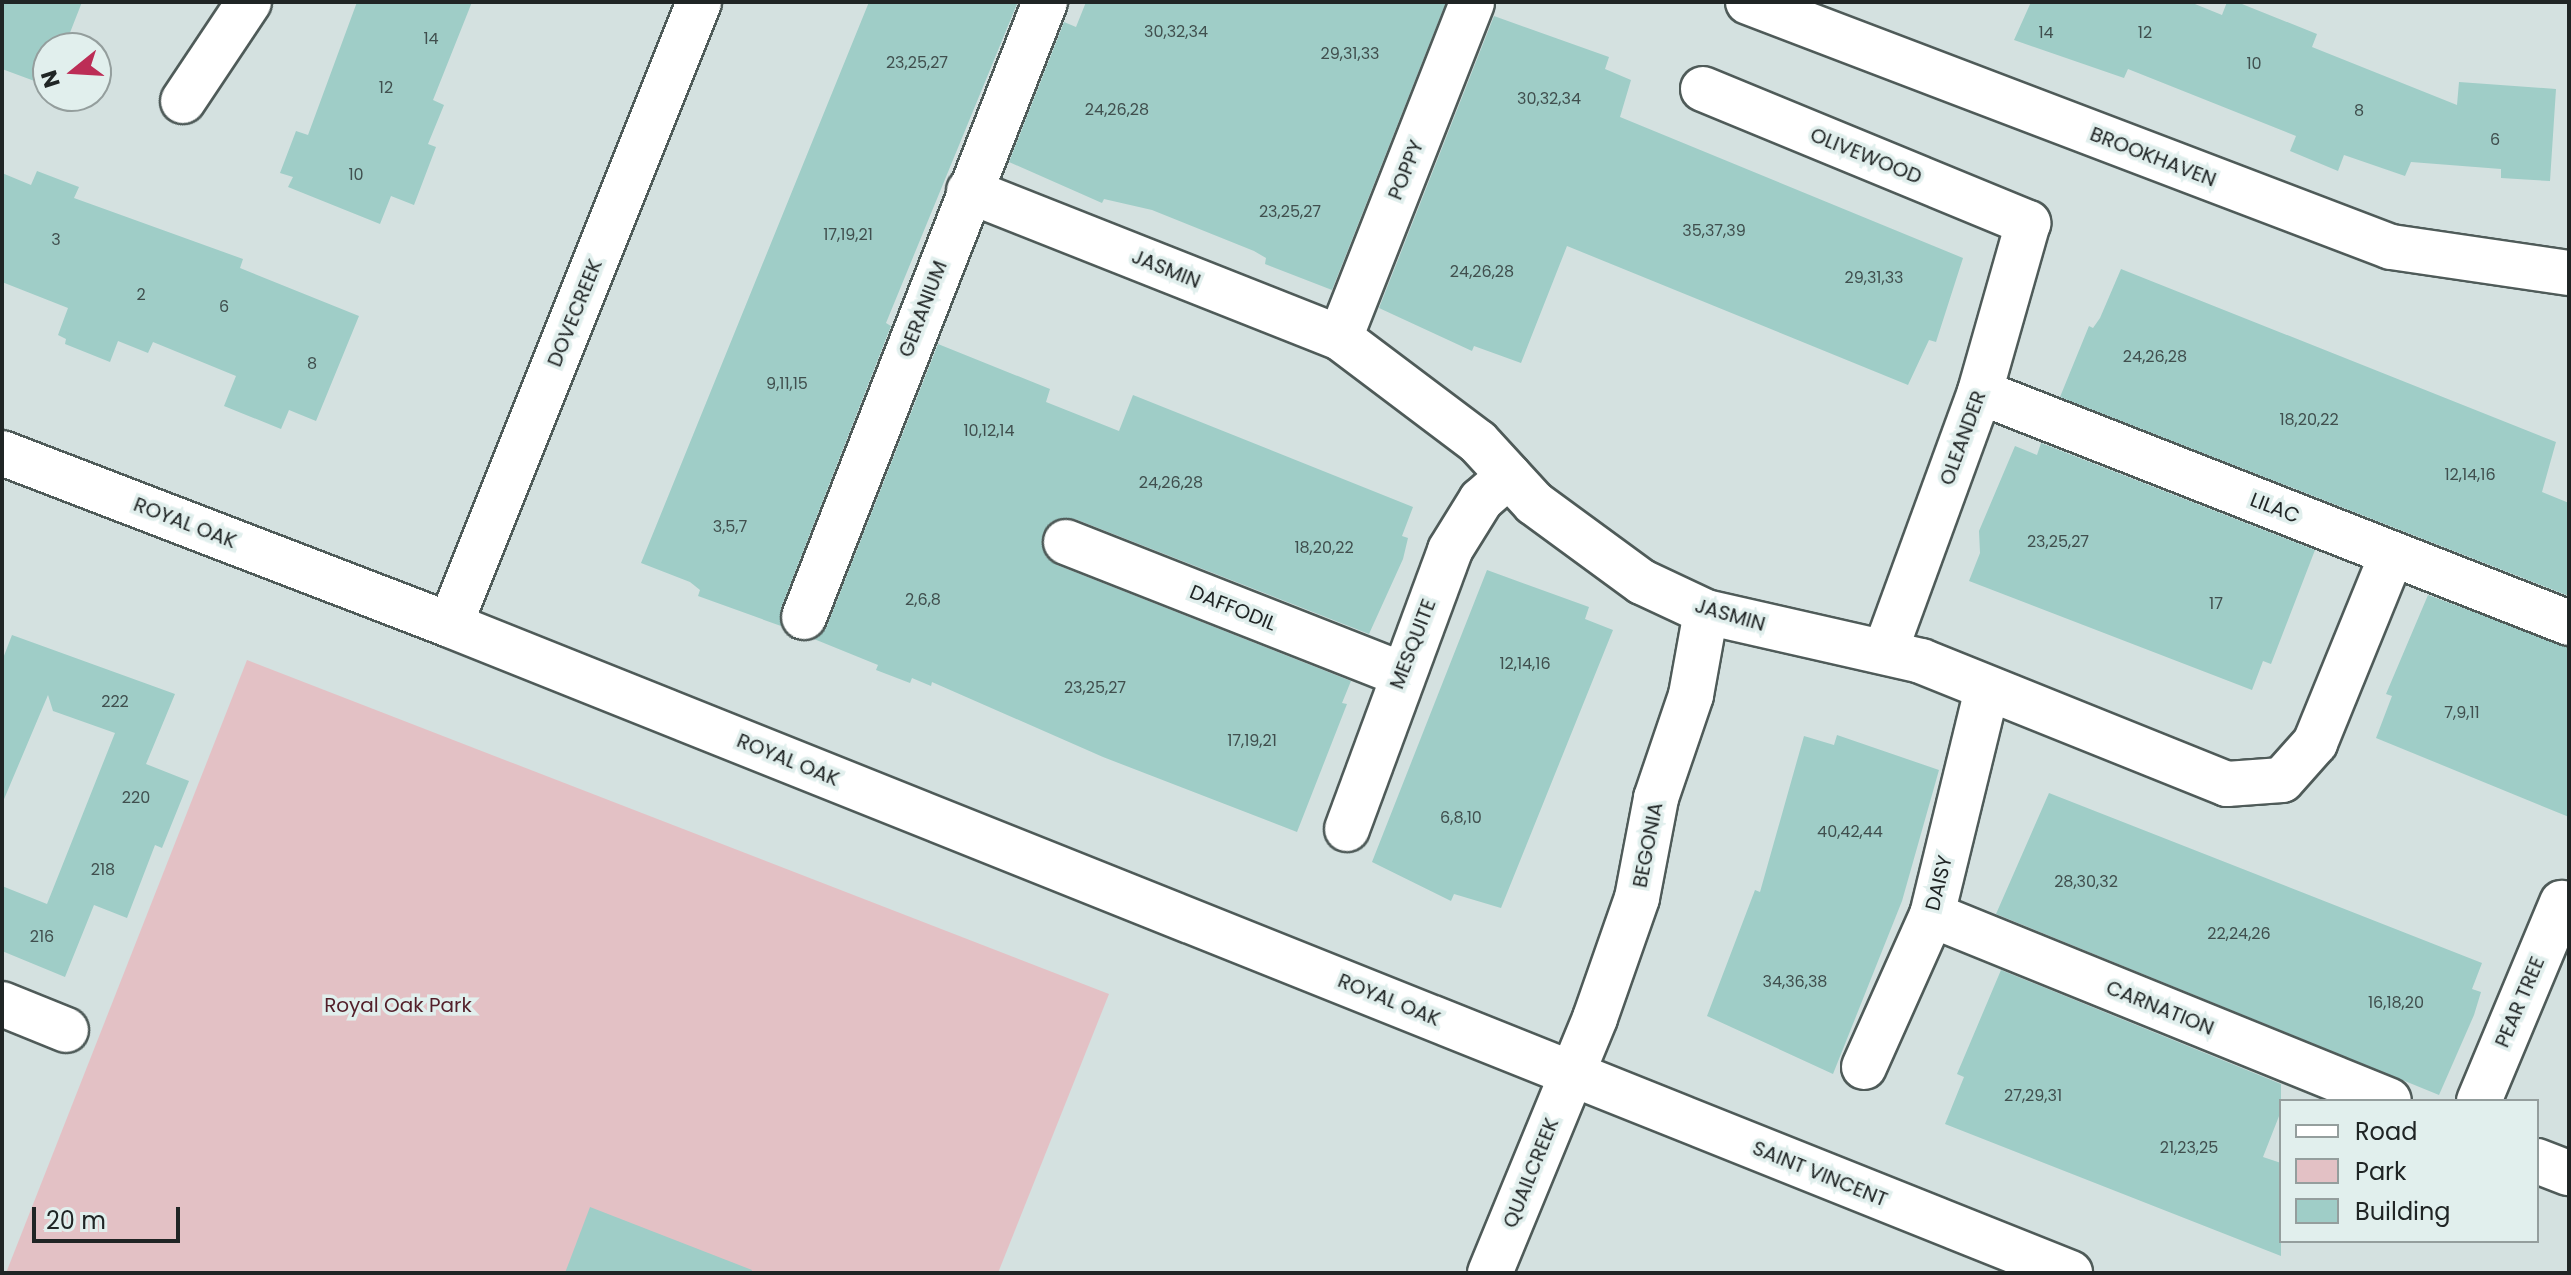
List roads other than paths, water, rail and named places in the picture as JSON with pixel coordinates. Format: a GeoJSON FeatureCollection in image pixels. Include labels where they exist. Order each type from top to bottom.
{"type":"FeatureCollection","features":[{"type":"Feature","properties":{"kind":"street"},"geometry":{"type":"LineString","coordinates":[[183,101],[249,2]]}},
{"type":"Feature","properties":{"kind":"street","name":"DOVECREEK"},"geometry":{"type":"LineString","coordinates":[[450,625],[699,2]]}},
{"type":"Feature","properties":{"kind":"street","name":"GERANIUM"},"geometry":{"type":"LineString","coordinates":[[804,617],[1045,2]]}},
{"type":"Feature","properties":{"kind":"street","name":"BROOKHAVEN"},"geometry":{"type":"LineString","coordinates":[[1748,2],[2391,247],[2569,273]]}},
{"type":"Feature","properties":{"kind":"street","name":"POPPY"},"geometry":{"type":"LineString","coordinates":[[1340,338],[1472,3]]}},
{"type":"Feature","properties":{"kind":"street","name":"OLIVEWOOD"},"geometry":{"type":"LineString","coordinates":[[1703,89],[2028,223]]}},
{"type":"Feature","properties":{"kind":"street","name":"JASMIN"},"geometry":{"type":"LineString","coordinates":[[969,191],[1340,338],[1478,442],[1509,476],[1588,545],[1642,582],[1706,612],[1886,649],[2227,784],[2282,780],[2315,743],[2392,554]]}},
{"type":"Feature","properties":{"kind":"street","name":"OLEANDER"},"geometry":{"type":"LineString","coordinates":[[1886,649],[1980,392],[2028,223]]}},
{"type":"Feature","properties":{"kind":"street","name":"LILAC"},"geometry":{"type":"LineString","coordinates":[[1980,392],[2569,623]]}},
{"type":"Feature","properties":{"kind":"street","name":"ROYAL OAK"},"geometry":{"type":"LineString","coordinates":[[2,453],[450,625],[1571,1073]]}},
{"type":"Feature","properties":{"kind":"street","name":"MESQUITE"},"geometry":{"type":"LineString","coordinates":[[1347,829],[1401,674],[1450,550],[1481,500],[1509,476]]}},
{"type":"Feature","properties":{"kind":"street","name":"DAFFODIL"},"geometry":{"type":"LineString","coordinates":[[1066,542],[1401,674]]}},
{"type":"Feature","properties":{"kind":"street","name":"BEGONIA"},"geometry":{"type":"LineString","coordinates":[[1571,1073],[1637,898],[1656,798],[1691,695],[1706,612]]}},
{"type":"Feature","properties":{"kind":"street","name":"DAISY"},"geometry":{"type":"LineString","coordinates":[[1864,1067],[1932,915],[1987,690]]}},
{"type":"Feature","properties":{"kind":"street","name":"PEAR TREE"},"geometry":{"type":"LineString","coordinates":[[2480,1099],[2562,903]]}},
{"type":"Feature","properties":{"kind":"street","name":"CARNATION"},"geometry":{"type":"LineString","coordinates":[[1932,915],[2384,1099]]}},
{"type":"Feature","properties":{"kind":"street"},"geometry":{"type":"LineString","coordinates":[[2,1004],[66,1030]]}},
{"type":"Feature","properties":{"kind":"street","name":"QUAILCREEK"},"geometry":{"type":"LineString","coordinates":[[1490,1273],[1571,1073]]}},
{"type":"Feature","properties":{"kind":"street","name":"SAINT VINCENT"},"geometry":{"type":"LineString","coordinates":[[1571,1073],[2070,1273]]}},
{"type":"Feature","properties":{"kind":"street"},"geometry":{"type":"LineString","coordinates":[[2539,1162],[2569,1173]]}},
{"type":"Feature","properties":{"kind":"park label","name":"Royal Oak Park"},"geometry":{"type":"Point","coordinates":[398,1005]}}]}
